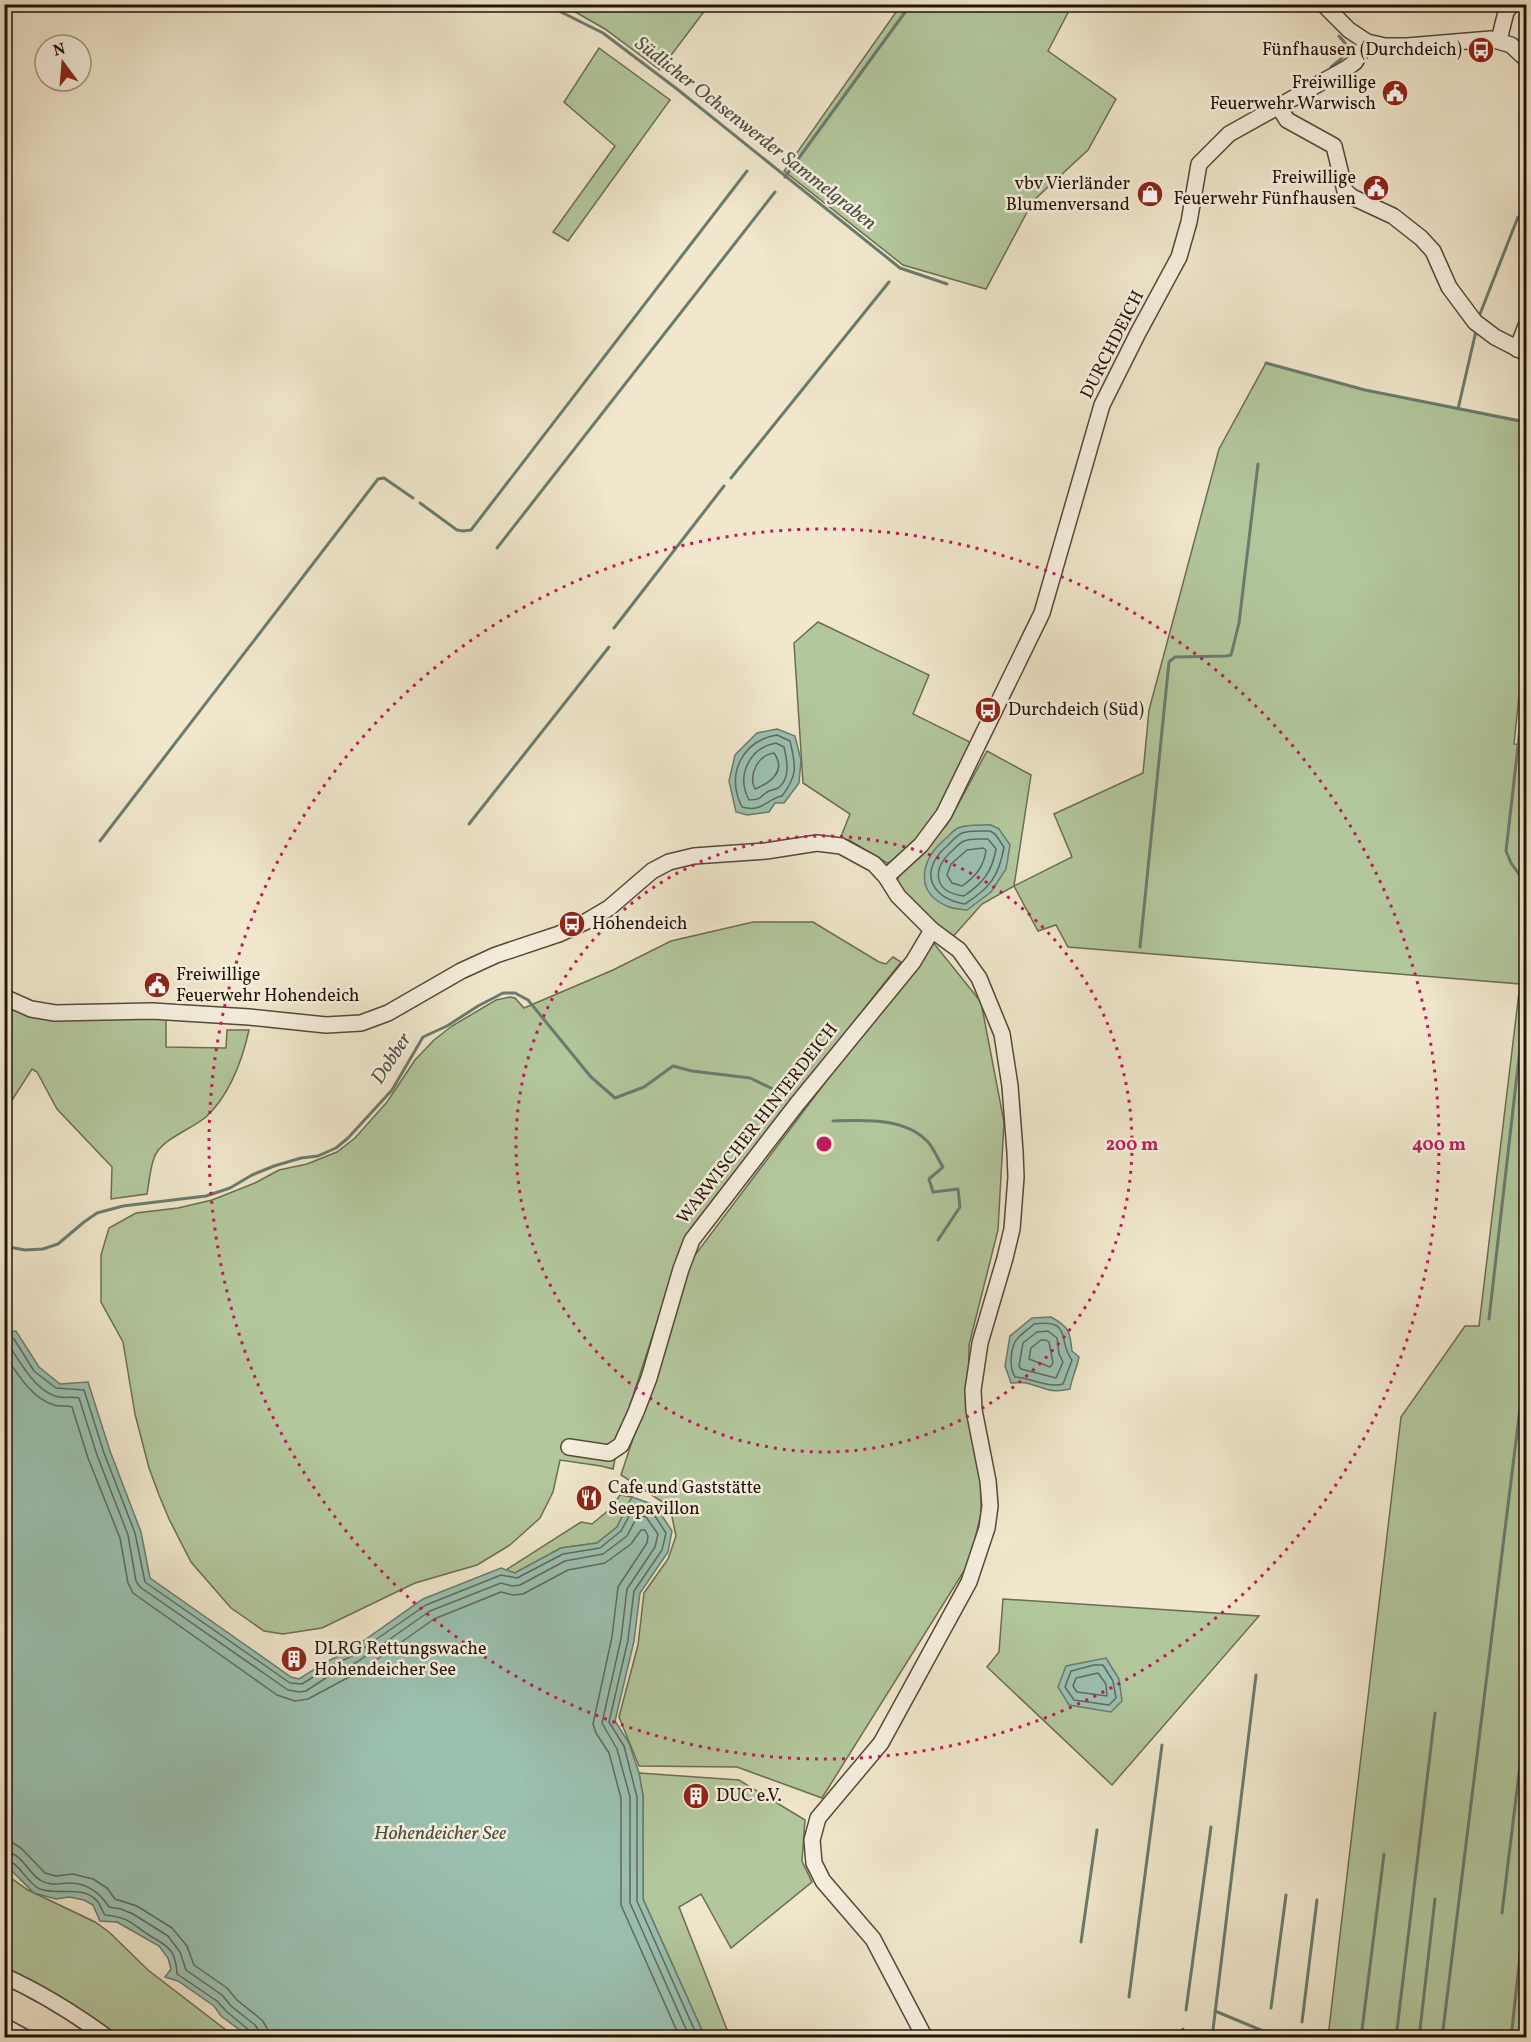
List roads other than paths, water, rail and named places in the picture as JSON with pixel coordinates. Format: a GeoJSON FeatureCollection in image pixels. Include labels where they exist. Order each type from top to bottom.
{"type":"FeatureCollection","features":[{"type":"Feature","properties":{"kind":"street"},"geometry":{"type":"LineString","coordinates":[[1323,4],[1349,30],[1367,42],[1385,46],[1407,46],[1483,38],[1499,40],[1511,45],[1527,59]]}},
{"type":"Feature","properties":{"kind":"street"},"geometry":{"type":"LineString","coordinates":[[1499,40],[1506,12],[1512,4]]}},
{"type":"Feature","properties":{"kind":"street","name":"DURCHDEICH"},"geometry":{"type":"LineString","coordinates":[[886,877],[921,845],[944,814],[1042,614],[1102,405],[1179,257],[1189,222],[1199,164],[1229,134],[1347,68],[1355,62],[1367,42]]}},
{"type":"Feature","properties":{"kind":"street"},"geometry":{"type":"LineString","coordinates":[[1278,106],[1287,120],[1334,146],[1345,191],[1352,197],[1393,216],[1434,251],[1449,287],[1475,322],[1495,338],[1522,351],[1527,326]]}},
{"type":"Feature","properties":{"kind":"street"},"geometry":{"type":"LineString","coordinates":[[4,997],[31,1009],[55,1013],[152,1011],[326,1025],[361,1023],[388,1013],[461,971],[496,955],[559,934],[587,921],[609,908],[652,871],[677,859],[817,843],[831,843],[846,848],[874,864],[898,896],[932,930],[959,950],[979,978],[1002,1034],[1010,1086],[1016,1177],[1015,1205],[1005,1258],[980,1343],[973,1390],[974,1410],[988,1481],[990,1506],[987,1528],[969,1582],[881,1743],[818,1818],[812,1840],[814,1863],[823,1881],[873,1939],[925,2037]]}},
{"type":"Feature","properties":{"kind":"street","name":"WARWISCHER HINTERDEICH"},"geometry":{"type":"LineString","coordinates":[[570,1447],[609,1453],[621,1445],[649,1378],[681,1269],[692,1240],[797,1104],[913,962],[932,930]]}},
{"type":"Feature","properties":{"kind":"street"},"geometry":{"type":"LineString","coordinates":[[4,1977],[38,1992],[76,2014],[108,2037]]}},
{"type":"Feature","properties":{"kind":"street"},"geometry":{"type":"LineString","coordinates":[[4,2025],[26,2037]]}},
{"type":"Feature","properties":{"kind":"water"},"geometry":{"type":"Polygon","coordinates":[[[777,729],[795,736],[801,760],[799,783],[784,803],[775,803],[769,812],[747,815],[736,812],[729,781],[735,755],[757,733],[777,729]]]}},
{"type":"Feature","properties":{"kind":"water"},"geometry":{"type":"Polygon","coordinates":[[[969,825],[991,825],[999,829],[1010,845],[1006,869],[991,892],[967,910],[951,908],[938,901],[930,894],[924,876],[930,857],[936,848],[958,828],[969,825]]]}},
{"type":"Feature","properties":{"kind":"water"},"geometry":{"type":"Polygon","coordinates":[[[1051,1317],[1068,1330],[1072,1351],[1079,1357],[1070,1389],[1051,1390],[1026,1383],[1011,1383],[1005,1366],[1010,1336],[1032,1318],[1051,1317]]]}},
{"type":"Feature","properties":{"kind":"water","name":"Hohendeicher See"},"geometry":{"type":"Polygon","coordinates":[[[5,1330],[16,1331],[39,1367],[60,1384],[88,1382],[110,1451],[141,1532],[150,1578],[291,1677],[299,1679],[349,1651],[423,1599],[501,1568],[515,1573],[561,1548],[597,1543],[617,1527],[632,1497],[655,1505],[672,1531],[668,1552],[640,1593],[634,1641],[615,1721],[629,1743],[639,1773],[643,1796],[643,1899],[705,2037],[249,2037],[221,2016],[214,2006],[178,1981],[165,1977],[171,1969],[168,1958],[159,1946],[117,1922],[100,1921],[93,1905],[84,1900],[69,1897],[56,1899],[34,1893],[4,1863],[5,1330]]]}},
{"type":"Feature","properties":{"kind":"water"},"geometry":{"type":"Polygon","coordinates":[[[1106,1658],[1119,1679],[1122,1701],[1111,1712],[1069,1705],[1058,1687],[1066,1666],[1106,1658]]]}},
{"type":"Feature","properties":{"kind":"waterway","name":"Südlicher Ochsenwerder Sammelgraben"},"geometry":{"type":"LineString","coordinates":[[545,4],[603,33],[677,89],[900,268],[947,284]]}},
{"type":"Feature","properties":{"kind":"waterway"},"geometry":{"type":"LineString","coordinates":[[785,177],[911,4]]}},
{"type":"Feature","properties":{"kind":"waterway"},"geometry":{"type":"LineString","coordinates":[[1331,67],[1346,52],[1345,43],[1339,36]]}},
{"type":"Feature","properties":{"kind":"waterway"},"geometry":{"type":"LineString","coordinates":[[1295,105],[1292,108],[1292,114],[1295,117]]}},
{"type":"Feature","properties":{"kind":"waterway"},"geometry":{"type":"LineString","coordinates":[[420,503],[457,530],[471,530],[747,171]]}},
{"type":"Feature","properties":{"kind":"waterway"},"geometry":{"type":"LineString","coordinates":[[497,548],[775,192]]}},
{"type":"Feature","properties":{"kind":"waterway"},"geometry":{"type":"LineString","coordinates":[[1480,314],[1518,217]]}},
{"type":"Feature","properties":{"kind":"waterway"},"geometry":{"type":"LineString","coordinates":[[731,478],[889,282]]}},
{"type":"Feature","properties":{"kind":"waterway"},"geometry":{"type":"LineString","coordinates":[[1458,409],[1476,331]]}},
{"type":"Feature","properties":{"kind":"waterway"},"geometry":{"type":"LineString","coordinates":[[1266,363],[1365,390],[1526,422]]}},
{"type":"Feature","properties":{"kind":"waterway"},"geometry":{"type":"LineString","coordinates":[[1140,947],[1169,662],[1175,657],[1231,655],[1239,623],[1258,464]]}},
{"type":"Feature","properties":{"kind":"waterway"},"geometry":{"type":"LineString","coordinates":[[100,841],[378,479],[384,478],[413,498]]}},
{"type":"Feature","properties":{"kind":"waterway"},"geometry":{"type":"LineString","coordinates":[[614,628],[724,486]]}},
{"type":"Feature","properties":{"kind":"waterway"},"geometry":{"type":"LineString","coordinates":[[469,824],[609,647]]}},
{"type":"Feature","properties":{"kind":"waterway"},"geometry":{"type":"LineString","coordinates":[[1526,676],[1506,851],[1511,863],[1526,884]]}},
{"type":"Feature","properties":{"kind":"waterway","name":"Dobber"},"geometry":{"type":"LineString","coordinates":[[4,1246],[25,1250],[43,1249],[58,1244],[97,1213],[123,1206],[206,1196],[230,1188],[274,1166],[301,1158],[318,1156],[336,1148],[392,1090],[423,1037],[447,1026],[503,993],[515,993],[528,1000],[591,1077],[615,1098],[644,1087],[673,1066],[692,1071],[750,1078],[777,1091]]}},
{"type":"Feature","properties":{"kind":"waterway"},"geometry":{"type":"LineString","coordinates":[[1489,1319],[1526,996]]}},
{"type":"Feature","properties":{"kind":"waterway","name":"Dobber"},"geometry":{"type":"LineString","coordinates":[[833,1121],[871,1121],[896,1124],[919,1134],[928,1142],[943,1167],[929,1179],[933,1192],[958,1189],[960,1207],[938,1240]]}},
{"type":"Feature","properties":{"kind":"waterway"},"geometry":{"type":"LineString","coordinates":[[1442,2038],[1526,1360]]}},
{"type":"Feature","properties":{"kind":"waterway"},"geometry":{"type":"LineString","coordinates":[[1212,2038],[1256,1675]]}},
{"type":"Feature","properties":{"kind":"waterway"},"geometry":{"type":"LineString","coordinates":[[1396,2038],[1435,1713]]}},
{"type":"Feature","properties":{"kind":"waterway"},"geometry":{"type":"LineString","coordinates":[[1502,1913],[1524,1732]]}},
{"type":"Feature","properties":{"kind":"waterway"},"geometry":{"type":"LineString","coordinates":[[1129,1997],[1162,1745]]}},
{"type":"Feature","properties":{"kind":"waterway"},"geometry":{"type":"LineString","coordinates":[[1186,2010],[1211,1827]]}},
{"type":"Feature","properties":{"kind":"waterway"},"geometry":{"type":"LineString","coordinates":[[1081,1942],[1097,1830]]}},
{"type":"Feature","properties":{"kind":"waterway"},"geometry":{"type":"LineString","coordinates":[[1361,2038],[1384,1854]]}},
{"type":"Feature","properties":{"kind":"waterway"},"geometry":{"type":"LineString","coordinates":[[1271,2008],[1286,1895]]}},
{"type":"Feature","properties":{"kind":"waterway"},"geometry":{"type":"LineString","coordinates":[[1419,2038],[1435,1899]]}},
{"type":"Feature","properties":{"kind":"waterway"},"geometry":{"type":"LineString","coordinates":[[1302,2022],[1317,1900]]}},
{"type":"Feature","properties":{"kind":"waterway"},"geometry":{"type":"LineString","coordinates":[[1511,2038],[1526,1902]]}},
{"type":"Feature","properties":{"kind":"waterway"},"geometry":{"type":"LineString","coordinates":[[1215,2011],[1275,2036]]}},
{"type":"Feature","properties":{"kind":"waterway"},"geometry":{"type":"LineString","coordinates":[[1182,2038],[1183,2029]]}},
{"type":"Feature","properties":{"kind":"place","name":"Fünfhausen (Durchdeich)"},"geometry":{"type":"Point","coordinates":[1481,50]}},
{"type":"Feature","properties":{"kind":"place","name":"Freiwillige Feuerwehr Warwisch"},"geometry":{"type":"Point","coordinates":[1395,93]}},
{"type":"Feature","properties":{"kind":"place","name":"Freiwillige Feuerwehr Fünfhausen"},"geometry":{"type":"Point","coordinates":[1376,188]}},
{"type":"Feature","properties":{"kind":"place","name":"vbv Vierländer Blumenversand"},"geometry":{"type":"Point","coordinates":[1150,194]}},
{"type":"Feature","properties":{"kind":"place","name":"Durchdeich (Süd)"},"geometry":{"type":"Point","coordinates":[988,710]}},
{"type":"Feature","properties":{"kind":"place","name":"Hohendeich"},"geometry":{"type":"Point","coordinates":[572,924]}},
{"type":"Feature","properties":{"kind":"place","name":"Freiwillige Feuerwehr Hohendeich"},"geometry":{"type":"Point","coordinates":[157,985]}},
{"type":"Feature","properties":{"kind":"place","name":"Cafe und Gaststätte Seepavillon"},"geometry":{"type":"Point","coordinates":[589,1498]}},
{"type":"Feature","properties":{"kind":"place","name":"DLRG Rettungswache Hohendeicher See"},"geometry":{"type":"Point","coordinates":[294,1659]}},
{"type":"Feature","properties":{"kind":"place","name":"DUC e.V."},"geometry":{"type":"Point","coordinates":[696,1796]}}]}
